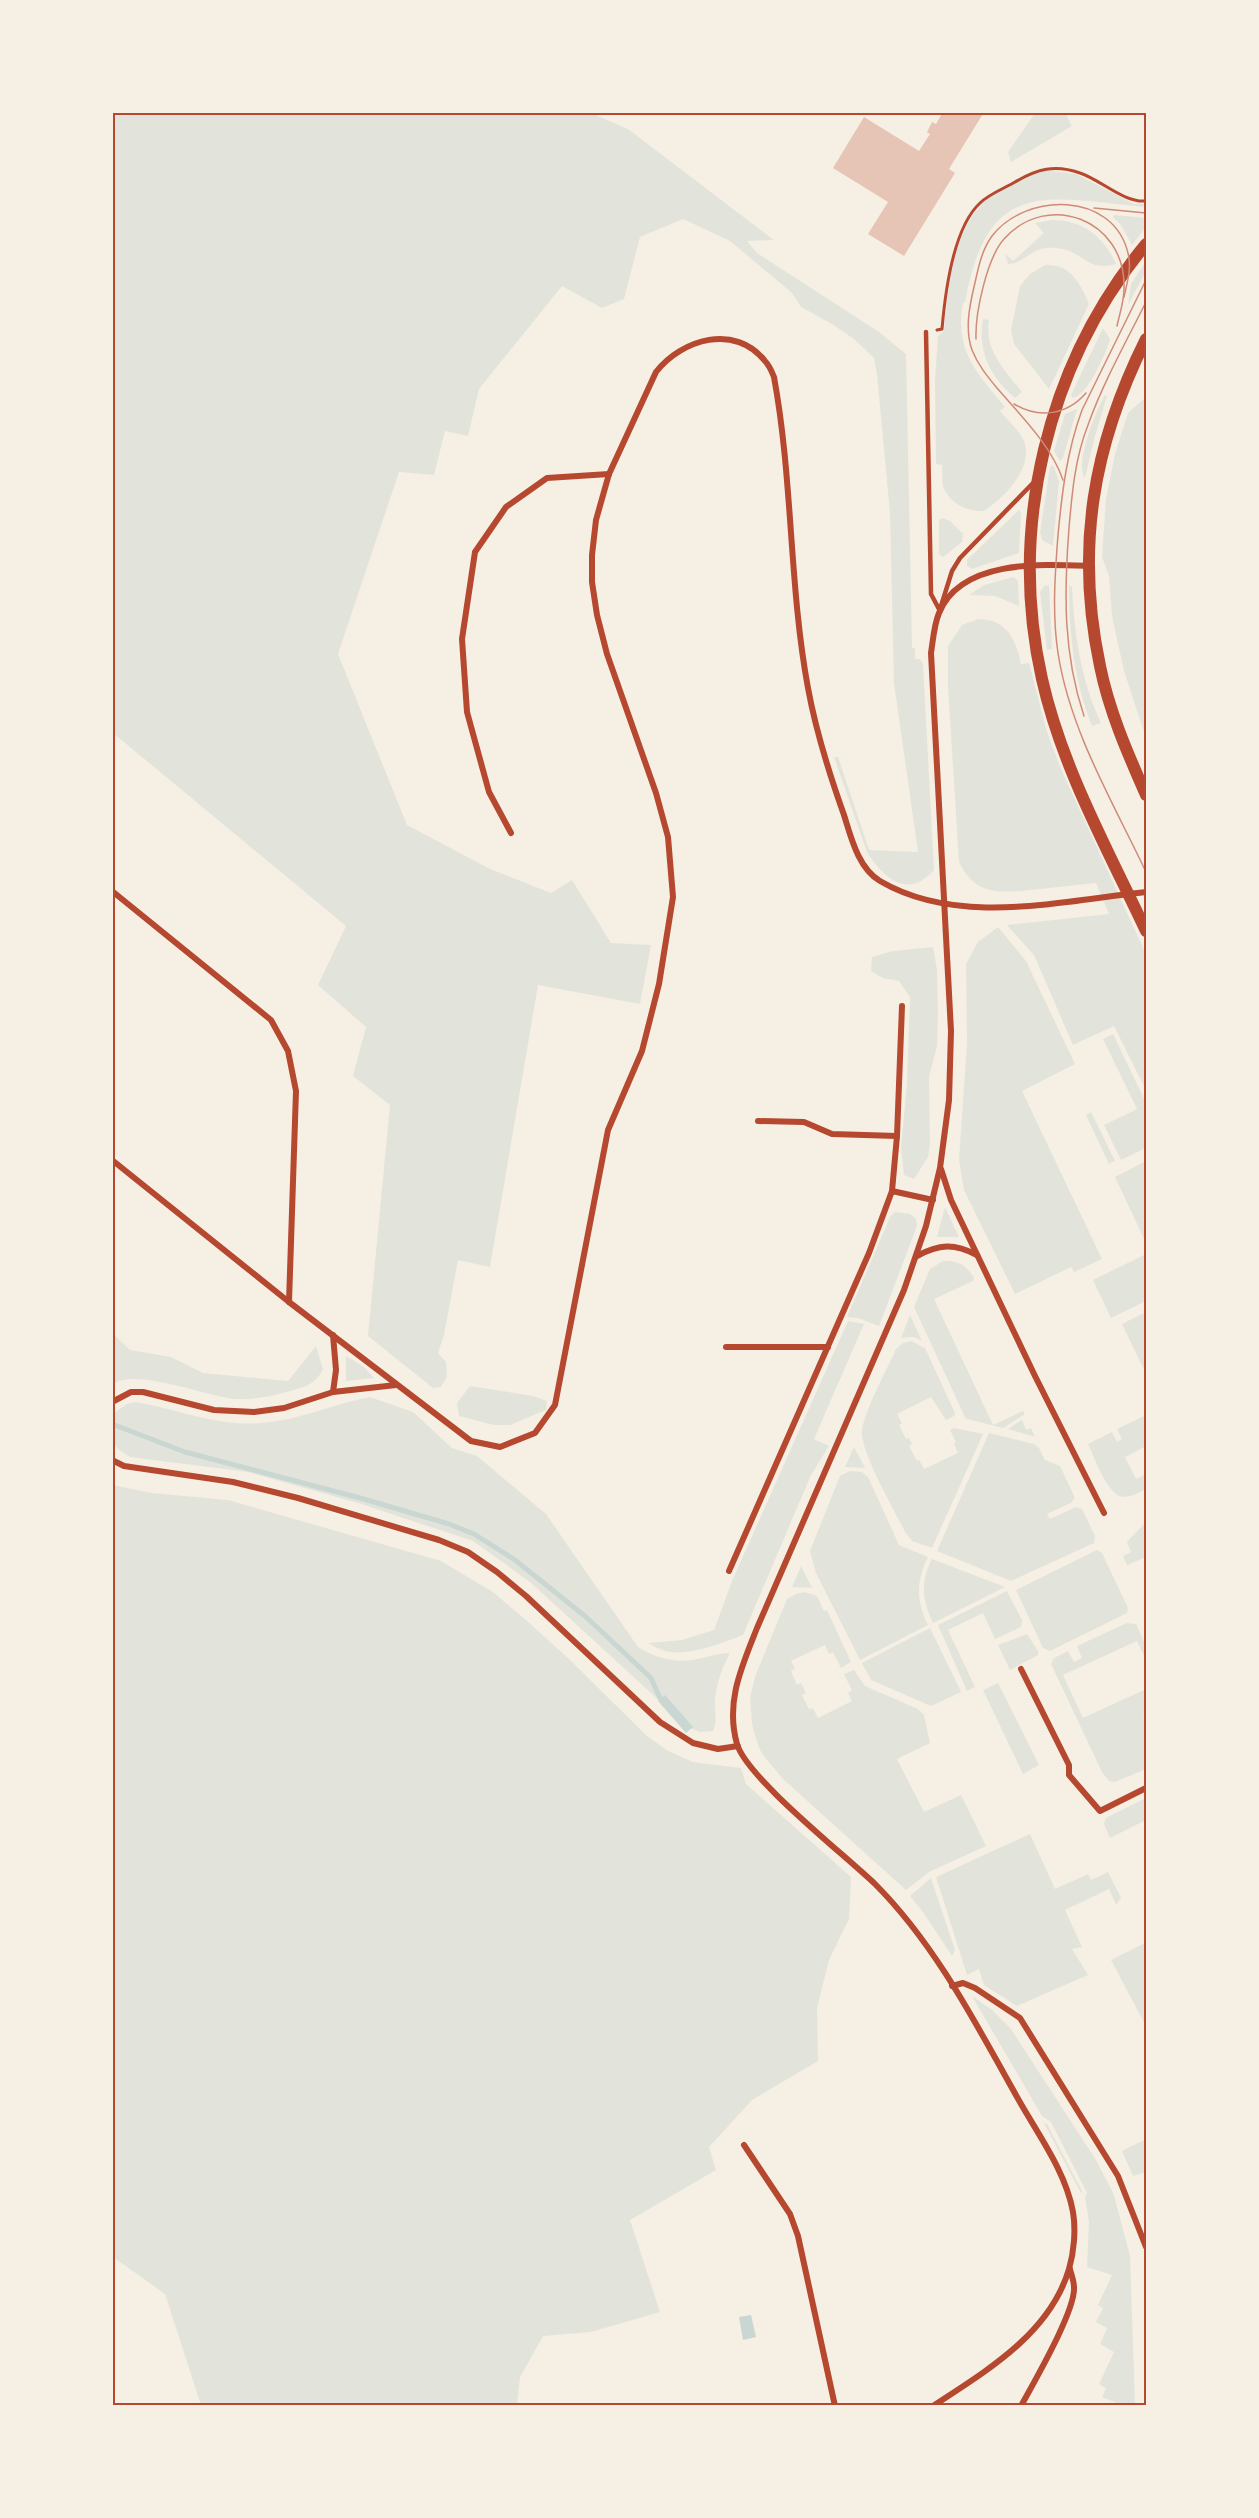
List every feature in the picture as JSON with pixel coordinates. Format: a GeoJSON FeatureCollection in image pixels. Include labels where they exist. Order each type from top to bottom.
{"type":"FeatureCollection","features":[{"type":"Feature","properties":{"kind":"main road"},"geometry":{"type":"LineString","coordinates":[[1146,244],[1107,297],[1071,369],[1054,413],[1037,479],[1030,565],[1034,631],[1042,681],[1050,708],[1077,782],[1146,931]]}},
{"type":"Feature","properties":{"kind":"main road"},"geometry":{"type":"LineString","coordinates":[[1146,339],[1124,385],[1103,447],[1094,497],[1089,567],[1100,668],[1124,741],[1146,795]]}},
{"type":"Feature","properties":{"kind":"street"},"geometry":{"type":"LineString","coordinates":[[112,1160],[289,1302],[471,1442],[500,1447],[535,1432],[555,1405],[608,1130],[642,1050],[659,984],[673,897],[668,837],[656,793],[607,654],[597,615],[592,582],[596,520],[609,474],[656,372],[667,358],[696,342],[716,338],[734,341],[752,349],[765,360],[774,377],[807,687],[819,742],[862,864],[878,880],[911,896],[945,905],[995,909],[1146,892]]}},
{"type":"Feature","properties":{"kind":"street"},"geometry":{"type":"LineString","coordinates":[[511,833],[489,792],[467,712],[462,639],[475,552],[506,507],[547,478],[609,474]]}},
{"type":"Feature","properties":{"kind":"street"},"geometry":{"type":"LineString","coordinates":[[933,2406],[969,2382],[1035,2331],[1055,2301],[1070,2268],[1074,2236],[1073,2212],[1066,2189],[1038,2133],[952,1986],[914,1928],[875,1884],[757,1775],[738,1746],[732,1714],[736,1682],[823,1474],[887,1331],[916,1257],[940,1168],[949,1100],[951,1062],[931,653],[940,611],[952,593],[968,582],[1010,567],[1030,565],[1089,567]]}},
{"type":"Feature","properties":{"kind":"street"},"geometry":{"type":"LineString","coordinates":[[112,891],[271,1020],[288,1050],[296,1091],[289,1302]]}},
{"type":"Feature","properties":{"kind":"street"},"geometry":{"type":"LineString","coordinates":[[729,1571],[869,1253],[892,1191],[897,1136],[902,1006]]}},
{"type":"Feature","properties":{"kind":"street"},"geometry":{"type":"LineString","coordinates":[[758,1121],[804,1122],[832,1134],[897,1136]]}},
{"type":"Feature","properties":{"kind":"street"},"geometry":{"type":"LineString","coordinates":[[940,1168],[951,1200],[1035,1376],[1104,1512]]}},
{"type":"Feature","properties":{"kind":"street"},"geometry":{"type":"LineString","coordinates":[[892,1191],[933,1200]]}},
{"type":"Feature","properties":{"kind":"street"},"geometry":{"type":"LineString","coordinates":[[916,1257],[936,1247],[948,1245],[962,1247],[978,1255]]}},
{"type":"Feature","properties":{"kind":"street"},"geometry":{"type":"LineString","coordinates":[[333,1335],[336,1370],[333,1392]]}},
{"type":"Feature","properties":{"kind":"street"},"geometry":{"type":"LineString","coordinates":[[726,1347],[828,1347]]}},
{"type":"Feature","properties":{"kind":"street"},"geometry":{"type":"LineString","coordinates":[[112,1402],[119,1396],[131,1392],[142,1392],[214,1410],[254,1412],[284,1408],[333,1392],[397,1385]]}},
{"type":"Feature","properties":{"kind":"street"},"geometry":{"type":"LineString","coordinates":[[112,1460],[124,1466],[233,1482],[298,1498],[440,1540],[468,1552],[526,1596],[660,1722],[693,1743],[718,1749],[738,1746]]}},
{"type":"Feature","properties":{"kind":"street"},"geometry":{"type":"LineString","coordinates":[[1021,1669],[1069,1765],[1069,1775],[1100,1811],[1146,1788]]}},
{"type":"Feature","properties":{"kind":"street"},"geometry":{"type":"LineString","coordinates":[[952,1986],[963,1983],[975,1988],[1020,2018],[1118,2176],[1146,2247]]}},
{"type":"Feature","properties":{"kind":"street"},"geometry":{"type":"LineString","coordinates":[[744,2145],[790,2214],[798,2236],[835,2406]]}},
{"type":"Feature","properties":{"kind":"street"},"geometry":{"type":"LineString","coordinates":[[1021,2406],[1052,2348],[1073,2298],[1074,2287],[1070,2268]]}},
{"type":"Feature","properties":{"kind":"lane"},"geometry":{"type":"LineString","coordinates":[[926,332],[931,594],[940,611]]}},
{"type":"Feature","properties":{"kind":"lane"},"geometry":{"type":"LineString","coordinates":[[940,611],[952,571],[960,558],[1037,479]]}},
{"type":"Feature","properties":{"kind":"path"},"geometry":{"type":"LineString","coordinates":[[926,332],[942,329],[946,286],[951,263],[967,224],[978,204],[986,199],[1035,171],[1055,168],[1079,172],[1131,199],[1146,201]]}},
{"type":"Feature","properties":{"kind":"shaded area"},"geometry":{"type":"Polygon","coordinates":[[[112,113],[591,113],[628,129],[774,240],[747,241],[757,253],[879,332],[906,354],[912,647],[915,649],[915,659],[920,659],[923,664],[934,870],[915,884],[897,882],[888,877],[867,852],[834,757],[838,757],[869,850],[918,852],[894,683],[890,513],[877,374],[874,358],[854,339],[801,307],[792,293],[730,241],[683,219],[640,237],[624,299],[602,308],[562,286],[479,389],[468,436],[445,431],[434,475],[399,472],[338,654],[407,825],[490,869],[551,893],[572,880],[611,943],[651,945],[640,1004],[538,985],[490,1267],[458,1260],[444,1335],[438,1353],[446,1362],[447,1376],[441,1387],[433,1388],[368,1336],[390,1105],[353,1076],[366,1027],[318,985],[346,926],[113,733],[112,113]]]}},
{"type":"Feature","properties":{"kind":"shaded area"},"geometry":{"type":"Polygon","coordinates":[[[1035,113],[1065,113],[1072,126],[1011,162],[1008,152],[1035,113]]]}},
{"type":"Feature","properties":{"kind":"shaded area"},"geometry":{"type":"Polygon","coordinates":[[[1045,170],[1076,174],[1134,204],[1146,204],[1146,207],[1078,200],[1050,200],[1026,204],[1005,214],[988,233],[975,262],[963,303],[962,334],[970,360],[1005,407],[1000,411],[1022,437],[1026,451],[1021,472],[1008,490],[984,511],[972,510],[956,503],[947,494],[944,489],[942,465],[936,464],[935,380],[938,336],[944,331],[953,265],[963,233],[980,206],[999,191],[1036,172],[1045,170]]]}},
{"type":"Feature","properties":{"kind":"shaded area"},"geometry":{"type":"Polygon","coordinates":[[[1114,215],[1146,218],[1146,227],[1132,245],[1121,225],[1113,217],[1114,215]]]}},
{"type":"Feature","properties":{"kind":"shaded area"},"geometry":{"type":"Polygon","coordinates":[[[1052,220],[1073,223],[1091,231],[1105,245],[1116,264],[1099,266],[1070,251],[1052,248],[1037,251],[1015,263],[1008,264],[1005,254],[1013,261],[1044,233],[1035,223],[1052,220]]]}},
{"type":"Feature","properties":{"kind":"shaded area"},"geometry":{"type":"Polygon","coordinates":[[[1146,261],[1146,271],[1128,305],[1131,284],[1146,261]]]}},
{"type":"Feature","properties":{"kind":"shaded area"},"geometry":{"type":"Polygon","coordinates":[[[1045,265],[1068,271],[1078,282],[1089,304],[1049,389],[1014,344],[1011,330],[1020,286],[1030,274],[1045,265]]]}},
{"type":"Feature","properties":{"kind":"shaded area"},"geometry":{"type":"Polygon","coordinates":[[[983,319],[989,320],[990,341],[997,359],[1022,392],[1015,398],[999,382],[988,363],[982,342],[983,319]]]}},
{"type":"Feature","properties":{"kind":"shaded area"},"geometry":{"type":"Polygon","coordinates":[[[1103,328],[1110,339],[1096,373],[1085,389],[1073,398],[1071,395],[1103,328]]]}},
{"type":"Feature","properties":{"kind":"shaded area"},"geometry":{"type":"Polygon","coordinates":[[[1105,395],[1107,396],[1085,478],[1082,471],[1084,450],[1092,424],[1105,395]]]}},
{"type":"Feature","properties":{"kind":"shaded area"},"geometry":{"type":"Polygon","coordinates":[[[1146,397],[1146,738],[1124,671],[1112,616],[1109,576],[1102,557],[1106,499],[1115,454],[1128,413],[1146,397]]]}},
{"type":"Feature","properties":{"kind":"shaded area"},"geometry":{"type":"Polygon","coordinates":[[[1077,409],[1063,458],[1060,461],[1054,451],[1065,414],[1077,409]]]}},
{"type":"Feature","properties":{"kind":"shaded area"},"geometry":{"type":"Polygon","coordinates":[[[1053,465],[1059,481],[1053,546],[1042,540],[1040,532],[1050,467],[1053,465]]]}},
{"type":"Feature","properties":{"kind":"shaded area"},"geometry":{"type":"Polygon","coordinates":[[[1019,510],[1021,513],[1019,553],[972,569],[967,566],[967,560],[1019,510]]]}},
{"type":"Feature","properties":{"kind":"shaded area"},"geometry":{"type":"Polygon","coordinates":[[[942,518],[950,521],[963,534],[962,542],[943,557],[939,554],[939,520],[942,518]]]}},
{"type":"Feature","properties":{"kind":"shaded area"},"geometry":{"type":"Polygon","coordinates":[[[1013,577],[1018,581],[1019,606],[995,596],[969,595],[984,585],[1013,577]]]}},
{"type":"Feature","properties":{"kind":"shaded area"},"geometry":{"type":"Polygon","coordinates":[[[1049,585],[1052,649],[1047,650],[1040,592],[1044,586],[1049,585]]]}},
{"type":"Feature","properties":{"kind":"shaded area"},"geometry":{"type":"Polygon","coordinates":[[[1069,585],[1072,587],[1077,639],[1084,673],[1101,723],[1092,726],[1081,691],[1074,657],[1069,585]]]}},
{"type":"Feature","properties":{"kind":"shaded area"},"geometry":{"type":"Polygon","coordinates":[[[978,619],[988,620],[1003,627],[1013,639],[1021,664],[1029,663],[1047,732],[1061,769],[1146,954],[1146,1090],[1114,1026],[1073,1045],[1034,955],[1007,925],[1109,914],[1096,883],[1003,892],[983,888],[974,882],[959,862],[948,687],[948,646],[962,625],[978,619]]]}},
{"type":"Feature","properties":{"kind":"shaded area"},"geometry":{"type":"Polygon","coordinates":[[[998,927],[1026,961],[1075,1064],[1022,1091],[1102,1259],[1074,1272],[1071,1267],[1015,1294],[964,1190],[959,1160],[967,1043],[966,964],[978,942],[998,927]]]}},
{"type":"Feature","properties":{"kind":"shaded area"},"geometry":{"type":"Polygon","coordinates":[[[933,947],[937,970],[938,1014],[937,1046],[929,1077],[930,1144],[928,1157],[914,1179],[904,1175],[901,1148],[907,1083],[910,997],[899,981],[883,978],[871,971],[872,957],[893,951],[933,947]]]}},
{"type":"Feature","properties":{"kind":"shaded area"},"geometry":{"type":"Polygon","coordinates":[[[1113,1034],[1146,1103],[1146,1148],[1121,1160],[1104,1125],[1137,1109],[1103,1039],[1113,1034]]]}},
{"type":"Feature","properties":{"kind":"shaded area"},"geometry":{"type":"Polygon","coordinates":[[[1091,1112],[1115,1161],[1109,1164],[1086,1115],[1091,1112]]]}},
{"type":"Feature","properties":{"kind":"shaded area"},"geometry":{"type":"Polygon","coordinates":[[[1146,1161],[1146,1243],[1115,1177],[1146,1161]]]}},
{"type":"Feature","properties":{"kind":"shaded area"},"geometry":{"type":"Polygon","coordinates":[[[945,1207],[959,1237],[937,1237],[945,1207]]]}},
{"type":"Feature","properties":{"kind":"shaded area"},"geometry":{"type":"Polygon","coordinates":[[[895,1212],[910,1214],[916,1219],[917,1226],[879,1326],[858,1318],[847,1317],[890,1217],[895,1212]]]}},
{"type":"Feature","properties":{"kind":"shaded area"},"geometry":{"type":"Polygon","coordinates":[[[1146,1254],[1146,1301],[1111,1318],[1093,1280],[1146,1254]]]}},
{"type":"Feature","properties":{"kind":"shaded area"},"geometry":{"type":"Polygon","coordinates":[[[943,1261],[961,1264],[974,1278],[973,1281],[934,1299],[993,1425],[1023,1411],[1025,1414],[1003,1428],[965,1417],[914,1307],[930,1269],[943,1261]]]}},
{"type":"Feature","properties":{"kind":"shaded area"},"geometry":{"type":"Polygon","coordinates":[[[1146,1312],[1146,1374],[1122,1324],[1146,1312]]]}},
{"type":"Feature","properties":{"kind":"shaded area"},"geometry":{"type":"Polygon","coordinates":[[[910,1315],[922,1341],[914,1337],[901,1338],[910,1315]]]}},
{"type":"Feature","properties":{"kind":"shaded area"},"geometry":{"type":"Polygon","coordinates":[[[848,1321],[864,1324],[814,1439],[829,1446],[811,1475],[743,1635],[704,1648],[683,1652],[665,1651],[648,1643],[682,1640],[714,1630],[732,1581],[848,1321]]]}},
{"type":"Feature","properties":{"kind":"shaded area"},"geometry":{"type":"Polygon","coordinates":[[[113,1334],[130,1350],[171,1357],[203,1373],[288,1381],[316,1346],[323,1369],[317,1378],[305,1386],[249,1399],[222,1397],[171,1384],[137,1379],[113,1384],[113,1334]]]}},
{"type":"Feature","properties":{"kind":"shaded area"},"geometry":{"type":"Polygon","coordinates":[[[911,1341],[925,1348],[955,1413],[946,1420],[931,1397],[897,1414],[902,1423],[899,1425],[906,1439],[909,1438],[912,1444],[909,1446],[917,1461],[919,1460],[924,1469],[958,1453],[950,1430],[954,1428],[983,1434],[932,1548],[912,1541],[905,1532],[872,1466],[862,1430],[867,1412],[896,1349],[903,1343],[911,1341]]]}},
{"type":"Feature","properties":{"kind":"shaded area"},"geometry":{"type":"Polygon","coordinates":[[[346,1356],[364,1367],[374,1378],[346,1381],[346,1356]]]}},
{"type":"Feature","properties":{"kind":"shaded area"},"geometry":{"type":"Polygon","coordinates":[[[470,1386],[533,1396],[547,1401],[546,1410],[510,1425],[494,1425],[459,1416],[457,1403],[470,1386]]]}},
{"type":"Feature","properties":{"kind":"shaded area"},"geometry":{"type":"Polygon","coordinates":[[[370,1397],[413,1412],[452,1448],[477,1456],[546,1514],[638,1647],[659,1657],[674,1660],[689,1660],[730,1653],[717,1687],[713,1731],[700,1732],[688,1727],[530,1582],[473,1541],[358,1503],[248,1472],[130,1457],[113,1443],[113,1414],[127,1404],[135,1402],[213,1420],[245,1424],[289,1419],[370,1397]]]}},
{"type":"Feature","properties":{"kind":"shaded area"},"geometry":{"type":"Polygon","coordinates":[[[1146,1415],[1146,1446],[1125,1457],[1136,1479],[1146,1474],[1146,1489],[1124,1497],[1118,1495],[1107,1483],[1088,1444],[1112,1432],[1117,1442],[1122,1439],[1117,1429],[1146,1415]]]}},
{"type":"Feature","properties":{"kind":"shaded area"},"geometry":{"type":"Polygon","coordinates":[[[1022,1420],[1026,1430],[1031,1428],[1035,1437],[1008,1429],[1022,1420]]]}},
{"type":"Feature","properties":{"kind":"shaded area"},"geometry":{"type":"Polygon","coordinates":[[[989,1433],[1034,1444],[1039,1448],[1045,1460],[1060,1466],[1075,1498],[1071,1503],[1047,1514],[1050,1519],[1076,1507],[1082,1509],[1095,1536],[1094,1543],[1011,1581],[937,1551],[989,1433]]]}},
{"type":"Feature","properties":{"kind":"shaded area"},"geometry":{"type":"Polygon","coordinates":[[[854,1447],[865,1468],[845,1467],[854,1447]]]}},
{"type":"Feature","properties":{"kind":"shaded area"},"geometry":{"type":"Polygon","coordinates":[[[850,1471],[862,1472],[868,1477],[899,1545],[928,1557],[921,1574],[919,1591],[921,1608],[928,1625],[860,1660],[816,1573],[810,1551],[840,1476],[850,1471]]]}},
{"type":"Feature","properties":{"kind":"shaded area"},"geometry":{"type":"Polygon","coordinates":[[[112,1485],[152,1493],[228,1500],[441,1561],[493,1592],[568,1658],[647,1736],[668,1751],[693,1762],[741,1768],[746,1784],[851,1877],[849,1919],[829,1960],[817,2008],[818,2061],[752,2100],[709,2147],[716,2170],[630,2220],[660,2312],[591,2332],[543,2336],[520,2377],[517,2405],[201,2405],[165,2294],[113,2257],[112,1485]]]}},
{"type":"Feature","properties":{"kind":"shaded area"},"geometry":{"type":"Polygon","coordinates":[[[1146,1522],[1146,1557],[1127,1565],[1123,1556],[1131,1552],[1127,1542],[1146,1522]]]}},
{"type":"Feature","properties":{"kind":"shaded area"},"geometry":{"type":"Polygon","coordinates":[[[1097,1550],[1102,1553],[1128,1608],[1127,1613],[1050,1651],[1043,1648],[1016,1590],[1097,1550]]]}},
{"type":"Feature","properties":{"kind":"shaded area"},"geometry":{"type":"Polygon","coordinates":[[[932,1559],[1005,1587],[933,1623],[924,1591],[928,1567],[932,1559]]]}},
{"type":"Feature","properties":{"kind":"shaded area"},"geometry":{"type":"Polygon","coordinates":[[[801,1566],[812,1588],[792,1587],[801,1566]]]}},
{"type":"Feature","properties":{"kind":"shaded area"},"geometry":{"type":"Polygon","coordinates":[[[1007,1591],[1022,1620],[1021,1627],[995,1639],[983,1613],[948,1630],[975,1687],[967,1691],[938,1625],[1007,1591]]]}},
{"type":"Feature","properties":{"kind":"shaded area"},"geometry":{"type":"Polygon","coordinates":[[[805,1592],[817,1596],[824,1611],[827,1610],[851,1662],[841,1668],[833,1652],[829,1654],[825,1645],[791,1661],[795,1669],[791,1671],[797,1685],[801,1683],[806,1693],[802,1695],[809,1709],[813,1708],[818,1718],[852,1701],[848,1693],[852,1690],[844,1674],[854,1670],[865,1686],[918,1709],[924,1715],[930,1743],[897,1759],[924,1812],[961,1795],[986,1846],[929,1872],[906,1890],[783,1779],[762,1754],[757,1742],[752,1724],[750,1697],[756,1674],[787,1599],[805,1592]]]}},
{"type":"Feature","properties":{"kind":"shaded area"},"geometry":{"type":"Polygon","coordinates":[[[1127,1623],[1136,1624],[1146,1646],[1146,1660],[1137,1641],[1063,1675],[1083,1718],[1146,1689],[1146,1712],[1143,1714],[1146,1722],[1146,1769],[1115,1782],[1109,1781],[1102,1772],[1051,1664],[1054,1658],[1068,1651],[1074,1662],[1082,1658],[1077,1646],[1127,1623]]]}},
{"type":"Feature","properties":{"kind":"shaded area"},"geometry":{"type":"Polygon","coordinates":[[[930,1628],[961,1692],[931,1706],[871,1680],[862,1663],[930,1628]]]}},
{"type":"Feature","properties":{"kind":"shaded area"},"geometry":{"type":"Polygon","coordinates":[[[1027,1634],[1038,1651],[1038,1655],[1010,1670],[998,1645],[1027,1634]]]}},
{"type":"Feature","properties":{"kind":"shaded area"},"geometry":{"type":"Polygon","coordinates":[[[998,1683],[1039,1765],[1023,1774],[983,1690],[998,1683]]]}},
{"type":"Feature","properties":{"kind":"shaded area"},"geometry":{"type":"Polygon","coordinates":[[[665,1695],[693,1727],[686,1733],[658,1701],[665,1695]]]}},
{"type":"Feature","properties":{"kind":"shaded area"},"geometry":{"type":"Polygon","coordinates":[[[1146,1798],[1146,1820],[1110,1838],[1104,1824],[1106,1818],[1146,1798]]]}},
{"type":"Feature","properties":{"kind":"shaded area"},"geometry":{"type":"Polygon","coordinates":[[[1030,1834],[1055,1889],[1088,1874],[1091,1880],[1108,1872],[1121,1898],[1116,1905],[1109,1889],[1065,1910],[1082,1947],[1072,1949],[1088,1975],[1017,2006],[984,1985],[979,1969],[967,1975],[936,1877],[1030,1834]]]}},
{"type":"Feature","properties":{"kind":"shaded area"},"geometry":{"type":"Polygon","coordinates":[[[931,1878],[955,1950],[952,1956],[910,1896],[931,1878]]]}},
{"type":"Feature","properties":{"kind":"shaded area"},"geometry":{"type":"Polygon","coordinates":[[[1145,1943],[1146,1946],[1146,2026],[1111,1960],[1145,1943]]]}},
{"type":"Feature","properties":{"kind":"shaded area"},"geometry":{"type":"Polygon","coordinates":[[[972,1996],[992,2010],[1011,2029],[1096,2160],[1114,2195],[1130,2256],[1135,2404],[1117,2403],[1102,2397],[1106,2388],[1099,2384],[1114,2352],[1100,2344],[1107,2328],[1096,2322],[1103,2308],[1098,2305],[1112,2275],[1087,2267],[1089,2222],[1085,2197],[1087,2193],[1051,2122],[1042,2116],[972,1996]]]}},
{"type":"Feature","properties":{"kind":"shaded area"},"geometry":{"type":"Polygon","coordinates":[[[1044,2123],[1047,2124],[1081,2193],[1044,2123]]]}},
{"type":"Feature","properties":{"kind":"shaded area"},"geometry":{"type":"Polygon","coordinates":[[[1146,2139],[1146,2172],[1133,2176],[1122,2151],[1146,2139]]]}},
{"type":"Feature","properties":{"kind":"shaded area"},"geometry":{"type":"Polygon","coordinates":[[[751,2315],[756,2337],[743,2340],[739,2317],[751,2315]]]}},
{"type":"Feature","properties":{"kind":"building"},"geometry":{"type":"Polygon","coordinates":[[[943,112],[984,112],[949,169],[955,173],[904,256],[868,234],[888,202],[833,168],[864,117],[919,151],[930,134],[927,132],[932,122],[936,124],[943,112]]]}},
{"type":"Feature","properties":{"kind":"waterway"},"geometry":{"type":"LineString","coordinates":[[112,1424],[185,1452],[360,1498],[449,1524],[474,1534],[515,1560],[586,1617],[651,1678],[660,1698]]}},
{"type":"Feature","properties":{"kind":"tram line"},"geometry":{"type":"LineString","coordinates":[[1063,480],[1043,443],[986,375],[972,350],[968,327],[969,311],[983,254],[992,236],[1007,222],[1025,211],[1046,206],[1067,205],[1087,209],[1105,218],[1119,233],[1128,253],[1129,270],[1124,297]]}},
{"type":"Feature","properties":{"kind":"tram line"},"geometry":{"type":"LineString","coordinates":[[1094,208],[1146,213]]}},
{"type":"Feature","properties":{"kind":"tram line"},"geometry":{"type":"LineString","coordinates":[[976,339],[983,286],[992,259],[1004,239],[1022,224],[1041,216],[1061,215],[1080,219],[1098,229],[1111,243],[1121,262],[1124,285],[1117,326]]}},
{"type":"Feature","properties":{"kind":"tram line"},"geometry":{"type":"LineString","coordinates":[[1146,280],[1082,410],[1072,441],[1060,519],[1055,609],[1058,653],[1072,710],[1094,766],[1146,872]]}},
{"type":"Feature","properties":{"kind":"tram line"},"geometry":{"type":"LineString","coordinates":[[1084,716],[1072,669],[1067,623],[1067,552],[1071,502],[1080,450],[1094,409],[1146,302]]}},
{"type":"Feature","properties":{"kind":"tram line"},"geometry":{"type":"LineString","coordinates":[[1014,404],[1033,412],[1052,412],[1070,406],[1086,393]]}}]}
